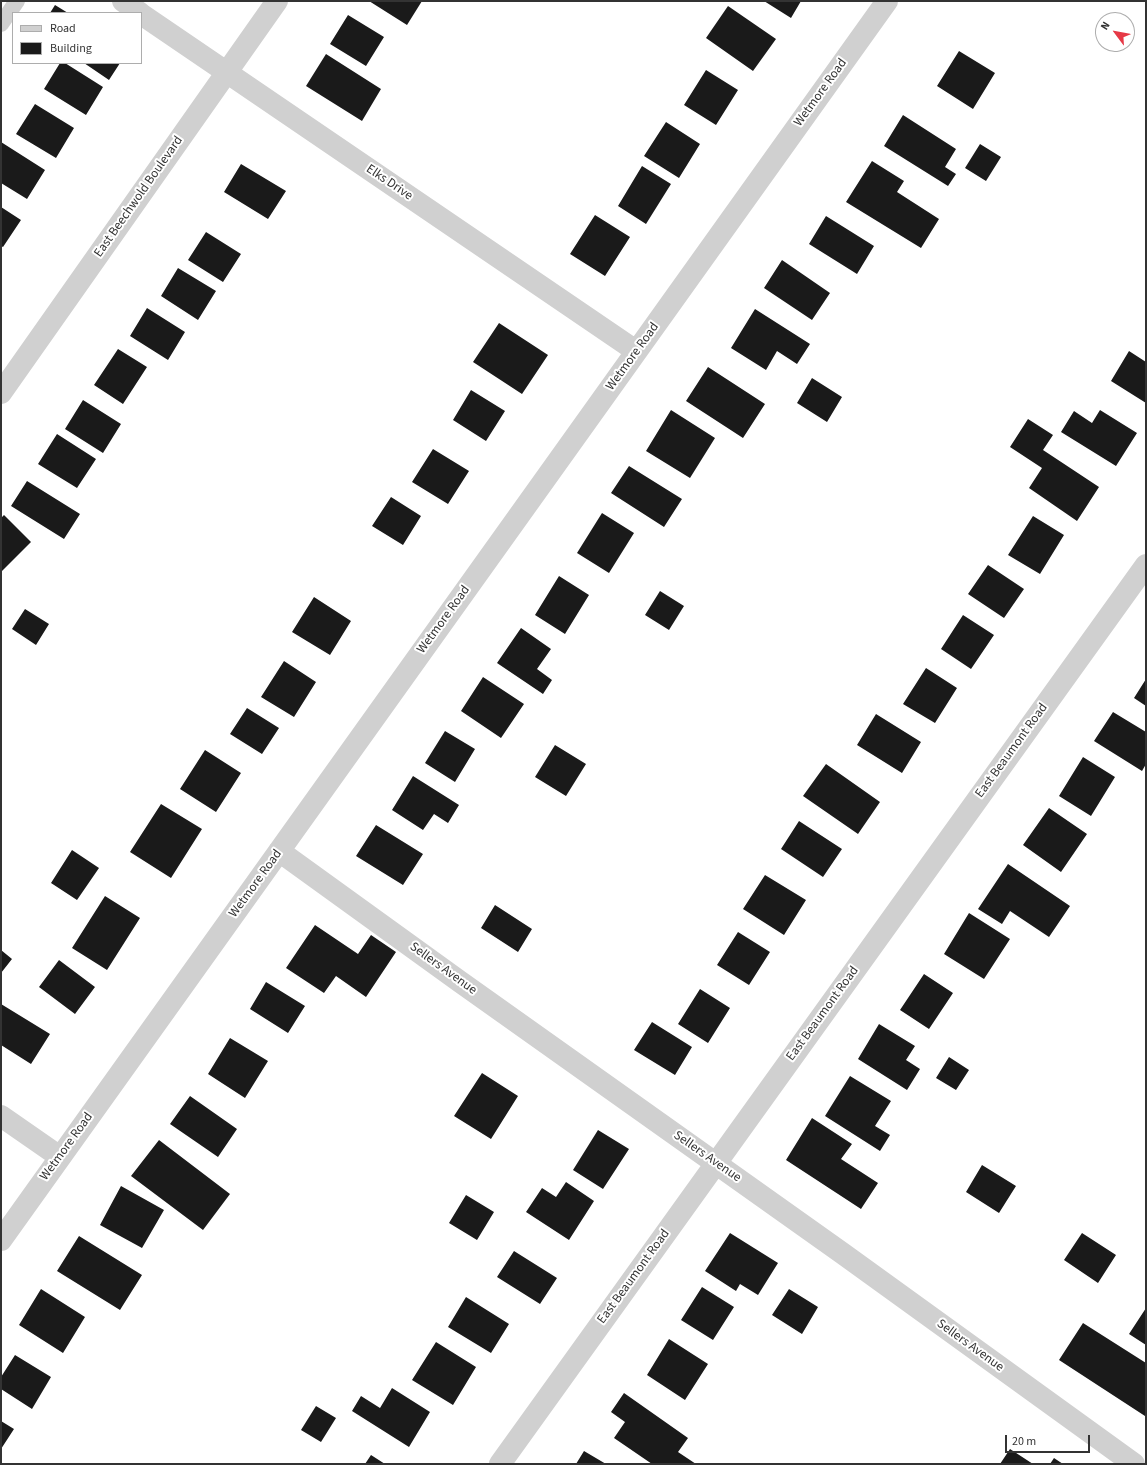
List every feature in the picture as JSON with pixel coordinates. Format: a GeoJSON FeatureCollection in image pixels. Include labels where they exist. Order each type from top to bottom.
{"type":"FeatureCollection","features":[{"type":"Feature","properties":{"kind":"street","name":"Elks Drive"},"geometry":{"type":"LineString","coordinates":[[123,1],[140,12]]}},
{"type":"Feature","properties":{"kind":"street","name":"East Beechwold Boulevard"},"geometry":{"type":"LineString","coordinates":[[1,393],[277,1]]}},
{"type":"Feature","properties":{"kind":"street","name":"Wetmore Road"},"geometry":{"type":"LineString","coordinates":[[1,1240],[887,1]]}},
{"type":"Feature","properties":{"kind":"street","name":"Elks Drive"},"geometry":{"type":"LineString","coordinates":[[142,14],[636,352]]}},
{"type":"Feature","properties":{"kind":"street","name":"East Beaumont Road"},"geometry":{"type":"LineString","coordinates":[[500,1464],[1146,564]]}},
{"type":"Feature","properties":{"kind":"street","name":"Sellers Avenue"},"geometry":{"type":"LineString","coordinates":[[279,851],[715,1164],[842,1253],[1134,1464]]}},
{"type":"Feature","properties":{"kind":"street"},"geometry":{"type":"LineString","coordinates":[[1,1116],[60,1157]]}},
{"type":"Feature","properties":{"kind":"lane"},"geometry":{"type":"LineString","coordinates":[[1,24],[17,1]]}},
{"type":"Feature","properties":{"kind":"building"},"geometry":{"type":"Polygon","coordinates":[[[369,1],[422,1],[407,25],[369,1]]]}},
{"type":"Feature","properties":{"kind":"building"},"geometry":{"type":"Polygon","coordinates":[[[764,1],[801,1],[791,18],[764,1]]]}},
{"type":"Feature","properties":{"kind":"building"},"geometry":{"type":"Polygon","coordinates":[[[55,5],[66,12],[51,12],[55,5]]]}},
{"type":"Feature","properties":{"kind":"building"},"geometry":{"type":"Polygon","coordinates":[[[728,6],[776,39],[753,71],[706,38],[728,6]]]}},
{"type":"Feature","properties":{"kind":"building"},"geometry":{"type":"Polygon","coordinates":[[[348,15],[384,37],[366,66],[330,44],[348,15]]]}},
{"type":"Feature","properties":{"kind":"building"},"geometry":{"type":"Polygon","coordinates":[[[959,51],[995,73],[973,109],[937,86],[959,51]]]}},
{"type":"Feature","properties":{"kind":"building"},"geometry":{"type":"Polygon","coordinates":[[[326,54],[381,89],[362,121],[306,86],[326,54]]]}},
{"type":"Feature","properties":{"kind":"building"},"geometry":{"type":"Polygon","coordinates":[[[59,64],[67,64],[103,87],[86,115],[44,89],[59,64]]]}},
{"type":"Feature","properties":{"kind":"building"},"geometry":{"type":"Polygon","coordinates":[[[85,64],[119,64],[109,80],[85,64]]]}},
{"type":"Feature","properties":{"kind":"building"},"geometry":{"type":"Polygon","coordinates":[[[706,70],[738,90],[716,125],[684,105],[706,70]]]}},
{"type":"Feature","properties":{"kind":"building"},"geometry":{"type":"Polygon","coordinates":[[[35,104],[74,128],[56,158],[16,134],[35,104]]]}},
{"type":"Feature","properties":{"kind":"building"},"geometry":{"type":"Polygon","coordinates":[[[903,115],[956,149],[945,167],[956,174],[948,186],[884,146],[903,115]]]}},
{"type":"Feature","properties":{"kind":"building"},"geometry":{"type":"Polygon","coordinates":[[[666,122],[700,144],[679,178],[644,156],[666,122]]]}},
{"type":"Feature","properties":{"kind":"building"},"geometry":{"type":"Polygon","coordinates":[[[1,142],[45,170],[27,199],[1,183],[1,142]]]}},
{"type":"Feature","properties":{"kind":"building"},"geometry":{"type":"Polygon","coordinates":[[[980,144],[1001,157],[986,181],[965,168],[980,144]]]}},
{"type":"Feature","properties":{"kind":"building"},"geometry":{"type":"Polygon","coordinates":[[[872,161],[904,181],[897,192],[939,219],[921,248],[846,202],[872,161]]]}},
{"type":"Feature","properties":{"kind":"building"},"geometry":{"type":"Polygon","coordinates":[[[241,164],[286,191],[268,219],[224,192],[241,164]]]}},
{"type":"Feature","properties":{"kind":"building"},"geometry":{"type":"Polygon","coordinates":[[[642,166],[671,184],[646,224],[618,206],[642,166]]]}},
{"type":"Feature","properties":{"kind":"building"},"geometry":{"type":"Polygon","coordinates":[[[1,207],[21,220],[3,247],[1,246],[1,207]]]}},
{"type":"Feature","properties":{"kind":"building"},"geometry":{"type":"Polygon","coordinates":[[[595,215],[630,237],[605,276],[570,254],[595,215]]]}},
{"type":"Feature","properties":{"kind":"building"},"geometry":{"type":"Polygon","coordinates":[[[826,216],[874,246],[857,274],[809,244],[826,216]]]}},
{"type":"Feature","properties":{"kind":"building"},"geometry":{"type":"Polygon","coordinates":[[[206,232],[241,254],[223,282],[188,260],[206,232]]]}},
{"type":"Feature","properties":{"kind":"building"},"geometry":{"type":"Polygon","coordinates":[[[782,260],[830,293],[812,320],[764,288],[782,260]]]}},
{"type":"Feature","properties":{"kind":"building"},"geometry":{"type":"Polygon","coordinates":[[[178,268],[216,291],[198,320],[161,296],[178,268]]]}},
{"type":"Feature","properties":{"kind":"building"},"geometry":{"type":"Polygon","coordinates":[[[147,308],[185,332],[168,360],[130,336],[147,308]]]}},
{"type":"Feature","properties":{"kind":"building"},"geometry":{"type":"Polygon","coordinates":[[[755,309],[810,344],[797,364],[777,351],[766,370],[731,348],[755,309]]]}},
{"type":"Feature","properties":{"kind":"building"},"geometry":{"type":"Polygon","coordinates":[[[499,323],[548,355],[522,394],[473,362],[499,323]]]}},
{"type":"Feature","properties":{"kind":"building"},"geometry":{"type":"Polygon","coordinates":[[[118,349],[147,367],[123,404],[94,385],[118,349]]]}},
{"type":"Feature","properties":{"kind":"building"},"geometry":{"type":"Polygon","coordinates":[[[1129,351],[1146,362],[1146,403],[1111,381],[1129,351]]]}},
{"type":"Feature","properties":{"kind":"building"},"geometry":{"type":"Polygon","coordinates":[[[708,367],[765,404],[743,438],[686,401],[708,367]]]}},
{"type":"Feature","properties":{"kind":"building"},"geometry":{"type":"Polygon","coordinates":[[[812,378],[842,397],[827,422],[797,403],[812,378]]]}},
{"type":"Feature","properties":{"kind":"building"},"geometry":{"type":"Polygon","coordinates":[[[471,390],[505,411],[486,441],[453,420],[471,390]]]}},
{"type":"Feature","properties":{"kind":"building"},"geometry":{"type":"Polygon","coordinates":[[[83,400],[121,424],[103,453],[65,429],[83,400]]]}},
{"type":"Feature","properties":{"kind":"building"},"geometry":{"type":"Polygon","coordinates":[[[671,410],[715,438],[690,478],[646,451],[671,410]]]}},
{"type":"Feature","properties":{"kind":"building"},"geometry":{"type":"Polygon","coordinates":[[[1100,410],[1137,433],[1116,466],[1061,432],[1074,411],[1092,423],[1100,410]]]}},
{"type":"Feature","properties":{"kind":"building"},"geometry":{"type":"Polygon","coordinates":[[[1028,419],[1053,435],[1043,450],[1099,487],[1077,521],[1029,488],[1042,468],[1010,447],[1028,419]]]}},
{"type":"Feature","properties":{"kind":"building"},"geometry":{"type":"Polygon","coordinates":[[[57,434],[96,459],[77,488],[38,464],[57,434]]]}},
{"type":"Feature","properties":{"kind":"building"},"geometry":{"type":"Polygon","coordinates":[[[433,449],[469,471],[448,504],[412,482],[433,449]]]}},
{"type":"Feature","properties":{"kind":"building"},"geometry":{"type":"Polygon","coordinates":[[[629,466],[682,499],[664,527],[611,493],[629,466]]]}},
{"type":"Feature","properties":{"kind":"building"},"geometry":{"type":"Polygon","coordinates":[[[27,481],[80,514],[64,539],[11,506],[27,481]]]}},
{"type":"Feature","properties":{"kind":"building"},"geometry":{"type":"Polygon","coordinates":[[[391,497],[421,516],[403,545],[372,526],[391,497]]]}},
{"type":"Feature","properties":{"kind":"building"},"geometry":{"type":"Polygon","coordinates":[[[602,513],[634,533],[609,573],[577,553],[602,513]]]}},
{"type":"Feature","properties":{"kind":"building"},"geometry":{"type":"Polygon","coordinates":[[[4,515],[31,542],[1,572],[1,518],[4,515]]]}},
{"type":"Feature","properties":{"kind":"building"},"geometry":{"type":"Polygon","coordinates":[[[1033,516],[1064,535],[1040,574],[1008,555],[1033,516]]]}},
{"type":"Feature","properties":{"kind":"building"},"geometry":{"type":"Polygon","coordinates":[[[988,565],[1024,589],[1004,618],[968,594],[988,565]]]}},
{"type":"Feature","properties":{"kind":"building"},"geometry":{"type":"Polygon","coordinates":[[[559,576],[589,595],[565,634],[535,615],[559,576]]]}},
{"type":"Feature","properties":{"kind":"building"},"geometry":{"type":"Polygon","coordinates":[[[660,591],[684,606],[669,630],[645,615],[660,591]]]}},
{"type":"Feature","properties":{"kind":"building"},"geometry":{"type":"Polygon","coordinates":[[[314,597],[351,621],[330,655],[292,632],[314,597]]]}},
{"type":"Feature","properties":{"kind":"building"},"geometry":{"type":"Polygon","coordinates":[[[25,609],[49,624],[36,645],[12,629],[25,609]]]}},
{"type":"Feature","properties":{"kind":"building"},"geometry":{"type":"Polygon","coordinates":[[[963,615],[994,635],[971,669],[941,649],[963,615]]]}},
{"type":"Feature","properties":{"kind":"building"},"geometry":{"type":"Polygon","coordinates":[[[521,628],[551,649],[537,669],[552,680],[543,694],[497,663],[521,628]]]}},
{"type":"Feature","properties":{"kind":"building"},"geometry":{"type":"Polygon","coordinates":[[[284,661],[316,682],[294,717],[261,697],[284,661]]]}},
{"type":"Feature","properties":{"kind":"building"},"geometry":{"type":"Polygon","coordinates":[[[926,668],[957,688],[935,723],[903,704],[926,668]]]}},
{"type":"Feature","properties":{"kind":"building"},"geometry":{"type":"Polygon","coordinates":[[[483,677],[524,704],[501,738],[461,711],[483,677]]]}},
{"type":"Feature","properties":{"kind":"building"},"geometry":{"type":"Polygon","coordinates":[[[1146,679],[1146,706],[1134,698],[1146,679]]]}},
{"type":"Feature","properties":{"kind":"building"},"geometry":{"type":"Polygon","coordinates":[[[247,708],[279,728],[262,754],[230,734],[247,708]]]}},
{"type":"Feature","properties":{"kind":"building"},"geometry":{"type":"Polygon","coordinates":[[[1113,712],[1146,732],[1146,764],[1142,771],[1094,741],[1113,712]]]}},
{"type":"Feature","properties":{"kind":"building"},"geometry":{"type":"Polygon","coordinates":[[[876,714],[921,742],[902,773],[857,745],[876,714]]]}},
{"type":"Feature","properties":{"kind":"building"},"geometry":{"type":"Polygon","coordinates":[[[445,731],[475,749],[455,782],[425,763],[445,731]]]}},
{"type":"Feature","properties":{"kind":"building"},"geometry":{"type":"Polygon","coordinates":[[[555,745],[586,764],[566,796],[535,777],[555,745]]]}},
{"type":"Feature","properties":{"kind":"building"},"geometry":{"type":"Polygon","coordinates":[[[205,750],[241,773],[216,812],[180,789],[205,750]]]}},
{"type":"Feature","properties":{"kind":"building"},"geometry":{"type":"Polygon","coordinates":[[[1083,757],[1115,777],[1091,816],[1059,796],[1083,757]]]}},
{"type":"Feature","properties":{"kind":"building"},"geometry":{"type":"Polygon","coordinates":[[[826,764],[880,802],[858,834],[803,796],[826,764]]]}},
{"type":"Feature","properties":{"kind":"building"},"geometry":{"type":"Polygon","coordinates":[[[413,776],[459,805],[448,823],[434,814],[423,830],[392,810],[413,776]]]}},
{"type":"Feature","properties":{"kind":"building"},"geometry":{"type":"Polygon","coordinates":[[[161,804],[202,829],[171,878],[130,852],[161,804]]]}},
{"type":"Feature","properties":{"kind":"building"},"geometry":{"type":"Polygon","coordinates":[[[1049,808],[1087,834],[1061,872],[1023,845],[1049,808]]]}},
{"type":"Feature","properties":{"kind":"building"},"geometry":{"type":"Polygon","coordinates":[[[799,821],[842,849],[823,877],[781,849],[799,821]]]}},
{"type":"Feature","properties":{"kind":"building"},"geometry":{"type":"Polygon","coordinates":[[[376,825],[423,854],[403,885],[356,856],[376,825]]]}},
{"type":"Feature","properties":{"kind":"building"},"geometry":{"type":"Polygon","coordinates":[[[72,850],[99,868],[77,900],[51,883],[72,850]]]}},
{"type":"Feature","properties":{"kind":"building"},"geometry":{"type":"Polygon","coordinates":[[[1008,864],[1070,906],[1049,937],[1010,911],[1002,924],[978,909],[1008,864]]]}},
{"type":"Feature","properties":{"kind":"building"},"geometry":{"type":"Polygon","coordinates":[[[765,875],[806,900],[784,935],[743,909],[765,875]]]}},
{"type":"Feature","properties":{"kind":"building"},"geometry":{"type":"Polygon","coordinates":[[[105,896],[140,918],[107,970],[72,948],[105,896]]]}},
{"type":"Feature","properties":{"kind":"building"},"geometry":{"type":"Polygon","coordinates":[[[495,905],[532,929],[518,952],[481,928],[495,905]]]}},
{"type":"Feature","properties":{"kind":"building"},"geometry":{"type":"Polygon","coordinates":[[[969,913],[1010,939],[984,979],[944,954],[969,913]]]}},
{"type":"Feature","properties":{"kind":"building"},"geometry":{"type":"Polygon","coordinates":[[[315,925],[358,954],[371,935],[396,952],[366,997],[336,976],[324,993],[286,968],[315,925]]]}},
{"type":"Feature","properties":{"kind":"building"},"geometry":{"type":"Polygon","coordinates":[[[738,932],[770,952],[749,985],[717,965],[738,932]]]}},
{"type":"Feature","properties":{"kind":"building"},"geometry":{"type":"Polygon","coordinates":[[[1,950],[12,959],[1,973],[1,950]]]}},
{"type":"Feature","properties":{"kind":"building"},"geometry":{"type":"Polygon","coordinates":[[[59,960],[95,987],[75,1014],[39,987],[59,960]]]}},
{"type":"Feature","properties":{"kind":"building"},"geometry":{"type":"Polygon","coordinates":[[[924,974],[953,993],[929,1029],[900,1010],[924,974]]]}},
{"type":"Feature","properties":{"kind":"building"},"geometry":{"type":"Polygon","coordinates":[[[266,982],[305,1006],[288,1033],[250,1009],[266,982]]]}},
{"type":"Feature","properties":{"kind":"building"},"geometry":{"type":"Polygon","coordinates":[[[700,989],[730,1008],[708,1043],[678,1024],[700,989]]]}},
{"type":"Feature","properties":{"kind":"building"},"geometry":{"type":"Polygon","coordinates":[[[1,1004],[50,1034],[31,1064],[1,1045],[1,1004]]]}},
{"type":"Feature","properties":{"kind":"building"},"geometry":{"type":"Polygon","coordinates":[[[652,1022],[692,1047],[675,1075],[634,1050],[652,1022]]]}},
{"type":"Feature","properties":{"kind":"building"},"geometry":{"type":"Polygon","coordinates":[[[879,1024],[915,1046],[906,1060],[920,1069],[907,1090],[858,1059],[879,1024]]]}},
{"type":"Feature","properties":{"kind":"building"},"geometry":{"type":"Polygon","coordinates":[[[230,1038],[268,1061],[245,1098],[208,1074],[230,1038]]]}},
{"type":"Feature","properties":{"kind":"building"},"geometry":{"type":"Polygon","coordinates":[[[949,1057],[969,1070],[956,1090],[936,1078],[949,1057]]]}},
{"type":"Feature","properties":{"kind":"building"},"geometry":{"type":"Polygon","coordinates":[[[482,1073],[518,1096],[491,1139],[454,1116],[482,1073]]]}},
{"type":"Feature","properties":{"kind":"building"},"geometry":{"type":"Polygon","coordinates":[[[850,1076],[891,1101],[875,1126],[890,1135],[880,1151],[825,1116],[850,1076]]]}},
{"type":"Feature","properties":{"kind":"building"},"geometry":{"type":"Polygon","coordinates":[[[190,1096],[237,1129],[218,1157],[170,1124],[190,1096]]]}},
{"type":"Feature","properties":{"kind":"building"},"geometry":{"type":"Polygon","coordinates":[[[812,1118],[852,1144],[841,1159],[878,1183],[861,1209],[786,1160],[812,1118]]]}},
{"type":"Feature","properties":{"kind":"building"},"geometry":{"type":"Polygon","coordinates":[[[598,1130],[629,1149],[603,1189],[573,1170],[598,1130]]]}},
{"type":"Feature","properties":{"kind":"building"},"geometry":{"type":"Polygon","coordinates":[[[159,1140],[230,1194],[203,1230],[131,1176],[159,1140]]]}},
{"type":"Feature","properties":{"kind":"building"},"geometry":{"type":"Polygon","coordinates":[[[982,1165],[1016,1186],[999,1213],[966,1192],[982,1165]]]}},
{"type":"Feature","properties":{"kind":"building"},"geometry":{"type":"Polygon","coordinates":[[[566,1182],[594,1201],[569,1240],[526,1212],[542,1188],[556,1197],[566,1182]]]}},
{"type":"Feature","properties":{"kind":"building"},"geometry":{"type":"Polygon","coordinates":[[[121,1186],[164,1210],[142,1248],[100,1225],[121,1186]]]}},
{"type":"Feature","properties":{"kind":"building"},"geometry":{"type":"Polygon","coordinates":[[[466,1195],[494,1212],[477,1240],[449,1223],[466,1195]]]}},
{"type":"Feature","properties":{"kind":"building"},"geometry":{"type":"Polygon","coordinates":[[[730,1233],[778,1263],[758,1295],[740,1284],[736,1291],[705,1271],[730,1233]]]}},
{"type":"Feature","properties":{"kind":"building"},"geometry":{"type":"Polygon","coordinates":[[[1082,1233],[1116,1255],[1098,1283],[1064,1260],[1082,1233]]]}},
{"type":"Feature","properties":{"kind":"building"},"geometry":{"type":"Polygon","coordinates":[[[79,1236],[142,1275],[120,1310],[57,1271],[79,1236]]]}},
{"type":"Feature","properties":{"kind":"building"},"geometry":{"type":"Polygon","coordinates":[[[514,1251],[557,1278],[540,1304],[497,1277],[514,1251]]]}},
{"type":"Feature","properties":{"kind":"building"},"geometry":{"type":"Polygon","coordinates":[[[702,1287],[734,1307],[713,1340],[681,1320],[702,1287]]]}},
{"type":"Feature","properties":{"kind":"building"},"geometry":{"type":"Polygon","coordinates":[[[41,1289],[85,1317],[63,1353],[19,1325],[41,1289]]]}},
{"type":"Feature","properties":{"kind":"building"},"geometry":{"type":"Polygon","coordinates":[[[789,1289],[818,1307],[802,1334],[772,1315],[789,1289]]]}},
{"type":"Feature","properties":{"kind":"building"},"geometry":{"type":"Polygon","coordinates":[[[466,1297],[509,1324],[491,1353],[448,1327],[466,1297]]]}},
{"type":"Feature","properties":{"kind":"building"},"geometry":{"type":"Polygon","coordinates":[[[1146,1308],[1146,1345],[1129,1334],[1146,1308]]]}},
{"type":"Feature","properties":{"kind":"building"},"geometry":{"type":"Polygon","coordinates":[[[1083,1323],[1146,1363],[1145,1416],[1059,1360],[1083,1323]]]}},
{"type":"Feature","properties":{"kind":"building"},"geometry":{"type":"Polygon","coordinates":[[[669,1339],[708,1364],[685,1400],[647,1375],[669,1339]]]}},
{"type":"Feature","properties":{"kind":"building"},"geometry":{"type":"Polygon","coordinates":[[[436,1342],[476,1367],[453,1405],[412,1380],[436,1342]]]}},
{"type":"Feature","properties":{"kind":"building"},"geometry":{"type":"Polygon","coordinates":[[[15,1355],[51,1377],[32,1409],[1,1389],[1,1377],[15,1355]]]}},
{"type":"Feature","properties":{"kind":"building"},"geometry":{"type":"Polygon","coordinates":[[[392,1388],[430,1412],[409,1447],[352,1411],[361,1396],[380,1408],[392,1388]]]}},
{"type":"Feature","properties":{"kind":"building"},"geometry":{"type":"Polygon","coordinates":[[[624,1393],[688,1438],[678,1452],[696,1464],[652,1464],[614,1438],[625,1422],[611,1412],[624,1393]]]}},
{"type":"Feature","properties":{"kind":"building"},"geometry":{"type":"Polygon","coordinates":[[[316,1406],[336,1418],[321,1442],[301,1430],[316,1406]]]}},
{"type":"Feature","properties":{"kind":"building"},"geometry":{"type":"Polygon","coordinates":[[[1,1421],[14,1429],[1,1449],[1,1421]]]}},
{"type":"Feature","properties":{"kind":"building"},"geometry":{"type":"Polygon","coordinates":[[[1010,1449],[1033,1464],[1000,1464],[1010,1449]]]}},
{"type":"Feature","properties":{"kind":"building"},"geometry":{"type":"Polygon","coordinates":[[[584,1451],[606,1464],[576,1464],[584,1451]]]}},
{"type":"Feature","properties":{"kind":"building"},"geometry":{"type":"Polygon","coordinates":[[[371,1455],[385,1464],[365,1464],[371,1455]]]}},
{"type":"Feature","properties":{"kind":"building"},"geometry":{"type":"Polygon","coordinates":[[[1054,1458],[1063,1464],[1050,1464],[1054,1458]]]}}]}
